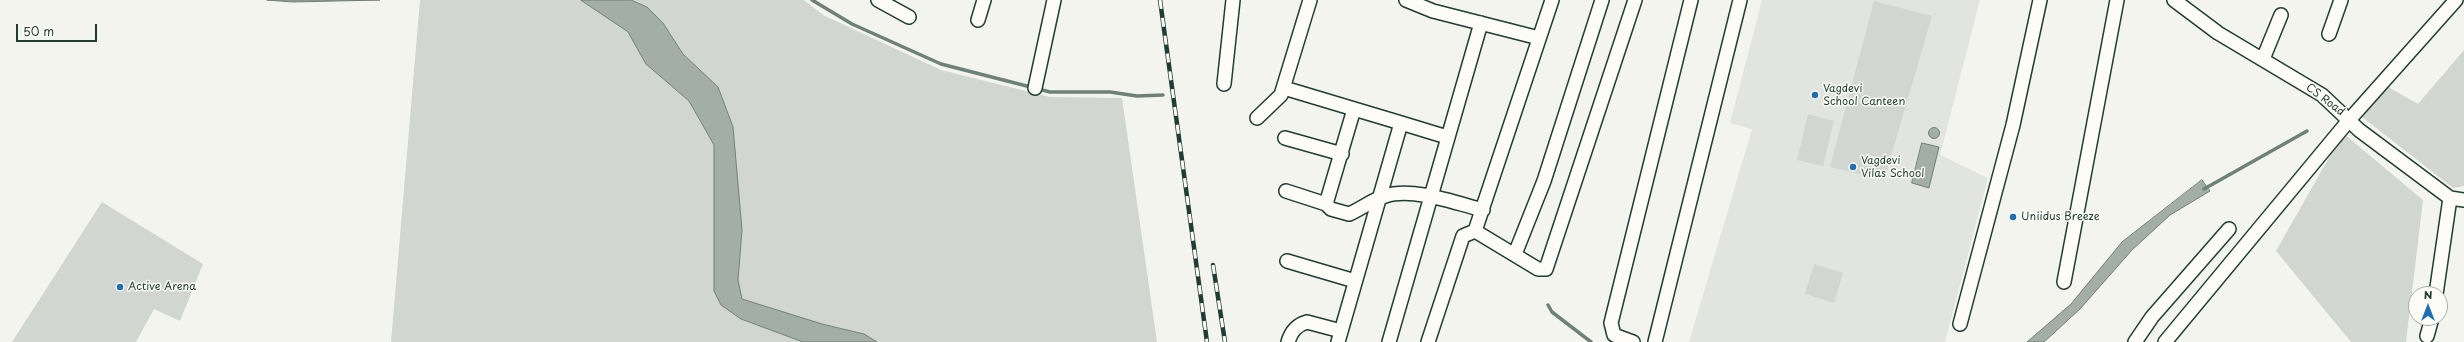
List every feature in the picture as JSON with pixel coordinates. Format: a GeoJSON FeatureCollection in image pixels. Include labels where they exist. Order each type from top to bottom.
{"type":"FeatureCollection","features":[{"type":"Feature","properties":{"kind":"street"},"geometry":{"type":"LineString","coordinates":[[878,0],[909,17]]}},
{"type":"Feature","properties":{"kind":"street"},"geometry":{"type":"LineString","coordinates":[[978,20],[984,0]]}},
{"type":"Feature","properties":{"kind":"street"},"geometry":{"type":"LineString","coordinates":[[1035,88],[1054,0]]}},
{"type":"Feature","properties":{"kind":"street"},"geometry":{"type":"LineString","coordinates":[[1224,84],[1233,0]]}},
{"type":"Feature","properties":{"kind":"street"},"geometry":{"type":"LineString","coordinates":[[1257,118],[1281,95],[1310,0]]}},
{"type":"Feature","properties":{"kind":"street"},"geometry":{"type":"LineString","coordinates":[[1406,0],[1433,11],[1539,38]]}},
{"type":"Feature","properties":{"kind":"street"},"geometry":{"type":"LineString","coordinates":[[1428,342],[1463,236],[1475,231],[1483,210],[1552,0]]}},
{"type":"Feature","properties":{"kind":"street"},"geometry":{"type":"LineString","coordinates":[[1515,254],[1544,181],[1602,0]]}},
{"type":"Feature","properties":{"kind":"street"},"geometry":{"type":"LineString","coordinates":[[1475,231],[1538,269],[1546,269],[1552,258],[1634,0]]}},
{"type":"Feature","properties":{"kind":"street"},"geometry":{"type":"LineString","coordinates":[[1633,342],[1614,335],[1610,323],[1691,0]]}},
{"type":"Feature","properties":{"kind":"street"},"geometry":{"type":"LineString","coordinates":[[1655,342],[1740,0]]}},
{"type":"Feature","properties":{"kind":"street"},"geometry":{"type":"LineString","coordinates":[[1960,324],[2013,125],[2040,0]]}},
{"type":"Feature","properties":{"kind":"street"},"geometry":{"type":"LineString","coordinates":[[2064,282],[2117,0]]}},
{"type":"Feature","properties":{"kind":"street","name":"CS Road"},"geometry":{"type":"LineString","coordinates":[[2174,0],[2218,33],[2322,95],[2350,119],[2359,130],[2450,198]]}},
{"type":"Feature","properties":{"kind":"street"},"geometry":{"type":"LineString","coordinates":[[2329,34],[2341,0]]}},
{"type":"Feature","properties":{"kind":"street"},"geometry":{"type":"LineString","coordinates":[[2165,342],[2350,119],[2456,0]]}},
{"type":"Feature","properties":{"kind":"street"},"geometry":{"type":"LineString","coordinates":[[2263,59],[2281,15]]}},
{"type":"Feature","properties":{"kind":"street"},"geometry":{"type":"LineString","coordinates":[[1389,342],[1481,23]]}},
{"type":"Feature","properties":{"kind":"street"},"geometry":{"type":"LineString","coordinates":[[1284,88],[1447,137]]}},
{"type":"Feature","properties":{"kind":"street"},"geometry":{"type":"LineString","coordinates":[[1326,204],[1342,154],[1354,109]]}},
{"type":"Feature","properties":{"kind":"street"},"geometry":{"type":"LineString","coordinates":[[1288,342],[1290,333],[1296,327],[1307,322],[1340,336],[1401,123]]}},
{"type":"Feature","properties":{"kind":"street"},"geometry":{"type":"LineString","coordinates":[[1285,138],[1342,154]]}},
{"type":"Feature","properties":{"kind":"street"},"geometry":{"type":"LineString","coordinates":[[1286,191],[1326,204],[1331,209],[1348,214],[1385,196],[1409,194],[1431,196],[1483,210]]}},
{"type":"Feature","properties":{"kind":"street"},"geometry":{"type":"LineString","coordinates":[[2437,286],[2450,198],[2464,200]]}},
{"type":"Feature","properties":{"kind":"street"},"geometry":{"type":"LineString","coordinates":[[2135,342],[2152,318],[2229,229]]}},
{"type":"Feature","properties":{"kind":"street"},"geometry":{"type":"LineString","coordinates":[[1287,261],[1355,281]]}},
{"type":"Feature","properties":{"kind":"street"},"geometry":{"type":"LineString","coordinates":[[2427,336],[2430,326]]}},
{"type":"Feature","properties":{"kind":"shaded area"},"geometry":{"type":"Polygon","coordinates":[[[267,0],[380,0],[293,2],[267,0]]]}},
{"type":"Feature","properties":{"kind":"shaded area"},"geometry":{"type":"Polygon","coordinates":[[[420,0],[581,0],[628,32],[646,64],[689,101],[714,145],[714,291],[741,319],[803,342],[391,342],[420,0]]]}},
{"type":"Feature","properties":{"kind":"shaded area"},"geometry":{"type":"Polygon","coordinates":[[[581,0],[631,0],[647,7],[663,23],[683,54],[718,87],[733,127],[742,230],[738,280],[742,299],[822,324],[864,334],[877,342],[803,342],[741,319],[721,305],[714,291],[714,145],[689,101],[646,64],[628,32],[581,0]]]}},
{"type":"Feature","properties":{"kind":"shaded area"},"geometry":{"type":"Polygon","coordinates":[[[631,0],[804,0],[823,15],[941,70],[1050,97],[1122,98],[1157,342],[877,342],[864,334],[822,324],[742,299],[738,280],[742,230],[733,127],[718,87],[683,54],[663,23],[647,7],[631,0]]]}},
{"type":"Feature","properties":{"kind":"shaded area","name":"Vagdevi Vilas School"},"geometry":{"type":"Polygon","coordinates":[[[1762,0],[1980,0],[1940,155],[1988,178],[1945,342],[1689,342],[1752,129],[1730,123],[1762,0]]]}},
{"type":"Feature","properties":{"kind":"shaded area"},"geometry":{"type":"Polygon","coordinates":[[[1874,1],[1932,16],[1884,180],[1830,167],[1874,1]]]}},
{"type":"Feature","properties":{"kind":"shaded area"},"geometry":{"type":"Polygon","coordinates":[[[2464,50],[2464,186],[2453,188],[2362,117],[2388,87],[2418,104],[2464,50]]]}},
{"type":"Feature","properties":{"kind":"shaded area"},"geometry":{"type":"Polygon","coordinates":[[[1808,114],[1834,121],[1823,166],[1797,160],[1808,114]]]}},
{"type":"Feature","properties":{"kind":"shaded area"},"geometry":{"type":"Polygon","coordinates":[[[1934,127],[1938,129],[1940,133],[1938,137],[1934,139],[1930,137],[1928,133],[1930,129],[1934,127]]]}},
{"type":"Feature","properties":{"kind":"shaded area"},"geometry":{"type":"Polygon","coordinates":[[[2343,133],[2423,200],[2413,286],[2408,286],[2408,325],[2406,342],[2351,342],[2276,251],[2343,133]]]}},
{"type":"Feature","properties":{"kind":"shaded area"},"geometry":{"type":"Polygon","coordinates":[[[1922,143],[1939,147],[1929,188],[1912,183],[1922,143]]]}},
{"type":"Feature","properties":{"kind":"shaded area"},"geometry":{"type":"Polygon","coordinates":[[[2202,180],[2210,191],[2170,215],[2132,250],[2080,309],[2044,342],[2027,342],[2071,304],[2122,242],[2202,180]]]}},
{"type":"Feature","properties":{"kind":"shaded area","name":"Active Arena"},"geometry":{"type":"Polygon","coordinates":[[[102,202],[203,264],[180,321],[154,309],[136,342],[12,342],[102,202]]]}},
{"type":"Feature","properties":{"kind":"shaded area"},"geometry":{"type":"Polygon","coordinates":[[[1814,264],[1843,273],[1834,303],[1805,294],[1814,264]]]}},
{"type":"Feature","properties":{"kind":"waterway"},"geometry":{"type":"LineString","coordinates":[[812,0],[852,24],[941,64],[1050,92],[1110,92],[1137,96],[1163,95]]}},
{"type":"Feature","properties":{"kind":"waterway"},"geometry":{"type":"LineString","coordinates":[[2204,189],[2307,131]]}},
{"type":"Feature","properties":{"kind":"waterway"},"geometry":{"type":"LineString","coordinates":[[1548,305],[1552,312],[1591,342]]}},
{"type":"Feature","properties":{"kind":"railway"},"geometry":{"type":"LineString","coordinates":[[1160,0],[1207,342]]}},
{"type":"Feature","properties":{"kind":"railway"},"geometry":{"type":"LineString","coordinates":[[1213,265],[1225,342]]}},
{"type":"Feature","properties":{"kind":"place","name":"Vagdevi School Canteen"},"geometry":{"type":"Point","coordinates":[1815,95]}},
{"type":"Feature","properties":{"kind":"place","name":"Vagdevi Vilas School"},"geometry":{"type":"Point","coordinates":[1853,167]}},
{"type":"Feature","properties":{"kind":"place","name":"Uniidus Breeze"},"geometry":{"type":"Point","coordinates":[2013,217]}},
{"type":"Feature","properties":{"kind":"place","name":"Active Arena"},"geometry":{"type":"Point","coordinates":[120,287]}}]}
